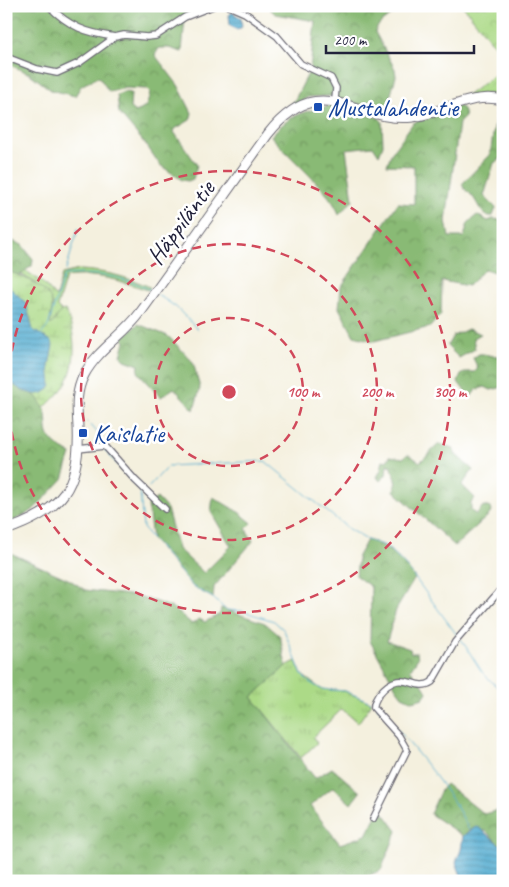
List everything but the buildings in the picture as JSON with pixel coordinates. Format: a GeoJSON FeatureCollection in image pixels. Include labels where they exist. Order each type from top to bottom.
{"type":"FeatureCollection","features":[{"type":"Feature","properties":{"kind":"street"},"geometry":{"type":"LineString","coordinates":[[50,6],[64,21],[71,25],[115,37]]}},
{"type":"Feature","properties":{"kind":"street"},"geometry":{"type":"LineString","coordinates":[[6,57],[37,69],[57,73],[80,63],[115,37],[124,35],[147,38],[156,36],[185,17],[214,6]]}},
{"type":"Feature","properties":{"kind":"street"},"geometry":{"type":"LineString","coordinates":[[229,6],[252,17],[277,36],[301,64],[331,78],[336,88],[335,100]]}},
{"type":"Feature","properties":{"kind":"street","name":"Häppiläntie"},"geometry":{"type":"LineString","coordinates":[[6,530],[37,518],[66,493],[75,474],[78,449],[76,399],[89,368],[139,315],[275,126],[300,107],[335,100],[385,116],[404,118],[477,99],[503,100]]}},
{"type":"Feature","properties":{"kind":"street"},"geometry":{"type":"LineString","coordinates":[[78,449],[104,446],[165,510]]}},
{"type":"Feature","properties":{"kind":"street"},"geometry":{"type":"LineString","coordinates":[[373,819],[407,750],[399,736],[374,708],[375,701],[384,688],[396,681],[404,679],[421,685],[432,682],[455,642],[503,587]]}},
{"type":"Feature","properties":{"kind":"green space"},"geometry":{"type":"Polygon","coordinates":[[[6,6],[213,6],[185,17],[182,52],[169,48],[159,48],[155,55],[178,85],[192,113],[190,120],[175,129],[174,132],[197,165],[193,179],[188,181],[182,180],[160,165],[147,146],[119,113],[117,95],[124,92],[131,93],[130,108],[135,112],[146,105],[150,92],[147,89],[126,88],[109,92],[100,78],[97,77],[81,86],[75,96],[51,90],[30,74],[6,63],[6,6]]]}},
{"type":"Feature","properties":{"kind":"green space"},"geometry":{"type":"Polygon","coordinates":[[[267,6],[411,6],[385,19],[375,32],[395,69],[396,76],[386,112],[329,96],[308,97],[290,109],[310,70],[315,21],[275,14],[267,6]]]}},
{"type":"Feature","properties":{"kind":"green space"},"geometry":{"type":"Polygon","coordinates":[[[463,6],[503,6],[503,56],[463,6]]]}},
{"type":"Feature","properties":{"kind":"green space"},"geometry":{"type":"Polygon","coordinates":[[[503,62],[503,95],[487,94],[465,97],[500,71],[503,62]]]}},
{"type":"Feature","properties":{"kind":"green space"},"geometry":{"type":"Polygon","coordinates":[[[498,102],[503,103],[503,157],[494,163],[484,196],[496,208],[493,216],[489,216],[483,212],[462,184],[490,155],[498,102]]]}},
{"type":"Feature","properties":{"kind":"green space"},"geometry":{"type":"Polygon","coordinates":[[[332,105],[379,118],[382,121],[383,145],[379,155],[373,146],[346,149],[353,200],[339,215],[336,207],[320,186],[271,136],[291,118],[332,105]]]}},
{"type":"Feature","properties":{"kind":"green space"},"geometry":{"type":"Polygon","coordinates":[[[459,106],[463,109],[465,117],[459,123],[446,221],[449,237],[464,237],[468,223],[477,215],[488,221],[493,219],[503,220],[503,295],[498,292],[500,274],[485,269],[468,286],[442,281],[441,314],[430,327],[374,341],[354,336],[339,308],[341,287],[398,203],[414,204],[414,166],[387,165],[391,154],[413,123],[459,106]]]}},
{"type":"Feature","properties":{"kind":"green space"},"geometry":{"type":"Polygon","coordinates":[[[6,238],[22,245],[33,259],[32,266],[19,275],[12,273],[6,266],[6,238]]]}},
{"type":"Feature","properties":{"kind":"green space"},"geometry":{"type":"Polygon","coordinates":[[[6,266],[12,273],[30,281],[43,289],[48,295],[52,306],[51,325],[61,311],[65,310],[69,318],[74,348],[72,367],[61,391],[44,408],[36,396],[8,381],[6,266]]]}},
{"type":"Feature","properties":{"kind":"green space"},"geometry":{"type":"Polygon","coordinates":[[[79,270],[116,275],[150,287],[148,290],[117,280],[98,277],[66,277],[57,307],[61,311],[51,326],[49,318],[53,304],[37,285],[21,274],[26,271],[41,281],[56,297],[62,274],[79,270]]]}},
{"type":"Feature","properties":{"kind":"green space"},"geometry":{"type":"Polygon","coordinates":[[[138,324],[168,336],[193,362],[200,388],[194,410],[174,388],[161,397],[138,372],[139,365],[125,360],[121,356],[125,341],[122,338],[138,324]]]}},
{"type":"Feature","properties":{"kind":"green space"},"geometry":{"type":"Polygon","coordinates":[[[468,329],[481,334],[473,338],[475,349],[459,358],[447,346],[453,336],[468,329]]]}},
{"type":"Feature","properties":{"kind":"green space"},"geometry":{"type":"Polygon","coordinates":[[[479,354],[497,356],[503,354],[503,387],[491,390],[485,387],[476,390],[470,398],[458,382],[461,375],[466,372],[475,372],[478,368],[473,358],[479,354]]]}},
{"type":"Feature","properties":{"kind":"green space"},"geometry":{"type":"Polygon","coordinates":[[[6,378],[37,397],[46,413],[48,434],[51,440],[71,454],[63,479],[33,510],[6,525],[6,378]]]}},
{"type":"Feature","properties":{"kind":"green space"},"geometry":{"type":"Polygon","coordinates":[[[439,444],[453,448],[456,455],[473,470],[462,485],[475,498],[471,503],[471,509],[476,515],[483,506],[491,508],[492,512],[455,546],[394,491],[396,479],[390,465],[387,464],[386,475],[380,481],[377,477],[383,460],[387,461],[390,456],[403,458],[408,454],[420,462],[439,444]]]}},
{"type":"Feature","properties":{"kind":"green space"},"geometry":{"type":"Polygon","coordinates":[[[213,497],[240,513],[252,523],[246,529],[253,541],[214,587],[213,598],[193,587],[152,539],[148,505],[157,498],[167,509],[178,549],[204,573],[231,546],[211,512],[213,497]]]}},
{"type":"Feature","properties":{"kind":"green space"},"geometry":{"type":"Polygon","coordinates":[[[367,540],[388,549],[405,565],[415,578],[396,610],[387,641],[410,649],[411,653],[417,653],[418,658],[410,670],[413,672],[412,676],[421,682],[427,692],[423,698],[413,701],[402,696],[370,641],[371,587],[356,576],[358,556],[367,540]]]}},
{"type":"Feature","properties":{"kind":"green space"},"geometry":{"type":"Polygon","coordinates":[[[6,551],[70,580],[85,590],[137,596],[173,608],[192,624],[199,619],[205,622],[220,614],[221,608],[265,623],[280,636],[286,666],[252,697],[315,778],[332,768],[360,792],[351,804],[333,787],[310,806],[340,844],[366,835],[380,808],[397,831],[381,870],[357,881],[6,881],[6,551]]]}},
{"type":"Feature","properties":{"kind":"green space"},"geometry":{"type":"Polygon","coordinates":[[[296,661],[302,675],[321,689],[345,691],[372,703],[358,723],[342,709],[313,737],[317,743],[301,758],[252,697],[286,666],[296,661]]]}},
{"type":"Feature","properties":{"kind":"green space"},"geometry":{"type":"Polygon","coordinates":[[[446,784],[484,814],[503,809],[503,844],[499,844],[486,831],[469,830],[463,836],[430,814],[441,790],[446,784]]]}},
{"type":"Feature","properties":{"kind":"water"},"geometry":{"type":"Polygon","coordinates":[[[232,12],[241,18],[242,27],[237,30],[230,25],[229,15],[232,12]]]}},
{"type":"Feature","properties":{"kind":"water"},"geometry":{"type":"Polygon","coordinates":[[[6,284],[26,303],[33,330],[50,340],[53,345],[49,366],[51,385],[47,391],[42,393],[29,393],[6,378],[6,284]]]}},
{"type":"Feature","properties":{"kind":"water"},"geometry":{"type":"Polygon","coordinates":[[[477,826],[499,844],[503,844],[503,881],[463,881],[456,862],[461,850],[463,836],[477,826]]]}},
{"type":"Feature","properties":{"kind":"waterway"},"geometry":{"type":"LineString","coordinates":[[66,270],[78,229]]}},
{"type":"Feature","properties":{"kind":"waterway"},"geometry":{"type":"LineString","coordinates":[[40,336],[48,326],[64,275],[108,276],[130,281],[151,290]]}},
{"type":"Feature","properties":{"kind":"waterway"},"geometry":{"type":"LineString","coordinates":[[158,295],[176,307],[197,329]]}},
{"type":"Feature","properties":{"kind":"waterway"},"geometry":{"type":"LineString","coordinates":[[85,418],[101,437],[99,443]]}},
{"type":"Feature","properties":{"kind":"waterway"},"geometry":{"type":"LineString","coordinates":[[104,449],[140,491],[143,528],[193,587],[213,598],[226,610],[242,611],[274,621],[284,630],[302,675],[309,682],[321,689],[345,691],[371,702]]}},
{"type":"Feature","properties":{"kind":"waterway"},"geometry":{"type":"LineString","coordinates":[[148,488],[168,466],[265,461],[350,530],[367,540],[386,546],[407,567],[457,635]]}},
{"type":"Feature","properties":{"kind":"waterway"},"geometry":{"type":"LineString","coordinates":[[461,639],[482,672],[503,693]]}},
{"type":"Feature","properties":{"kind":"waterway"},"geometry":{"type":"LineString","coordinates":[[377,707],[388,717],[442,785],[469,830]]}},
{"type":"Feature","properties":{"kind":"place","name":"Mustalahdentie"},"geometry":{"type":"Point","coordinates":[318,107]}},
{"type":"Feature","properties":{"kind":"place","name":"Kaislatie"},"geometry":{"type":"Point","coordinates":[83,433]}}]}
